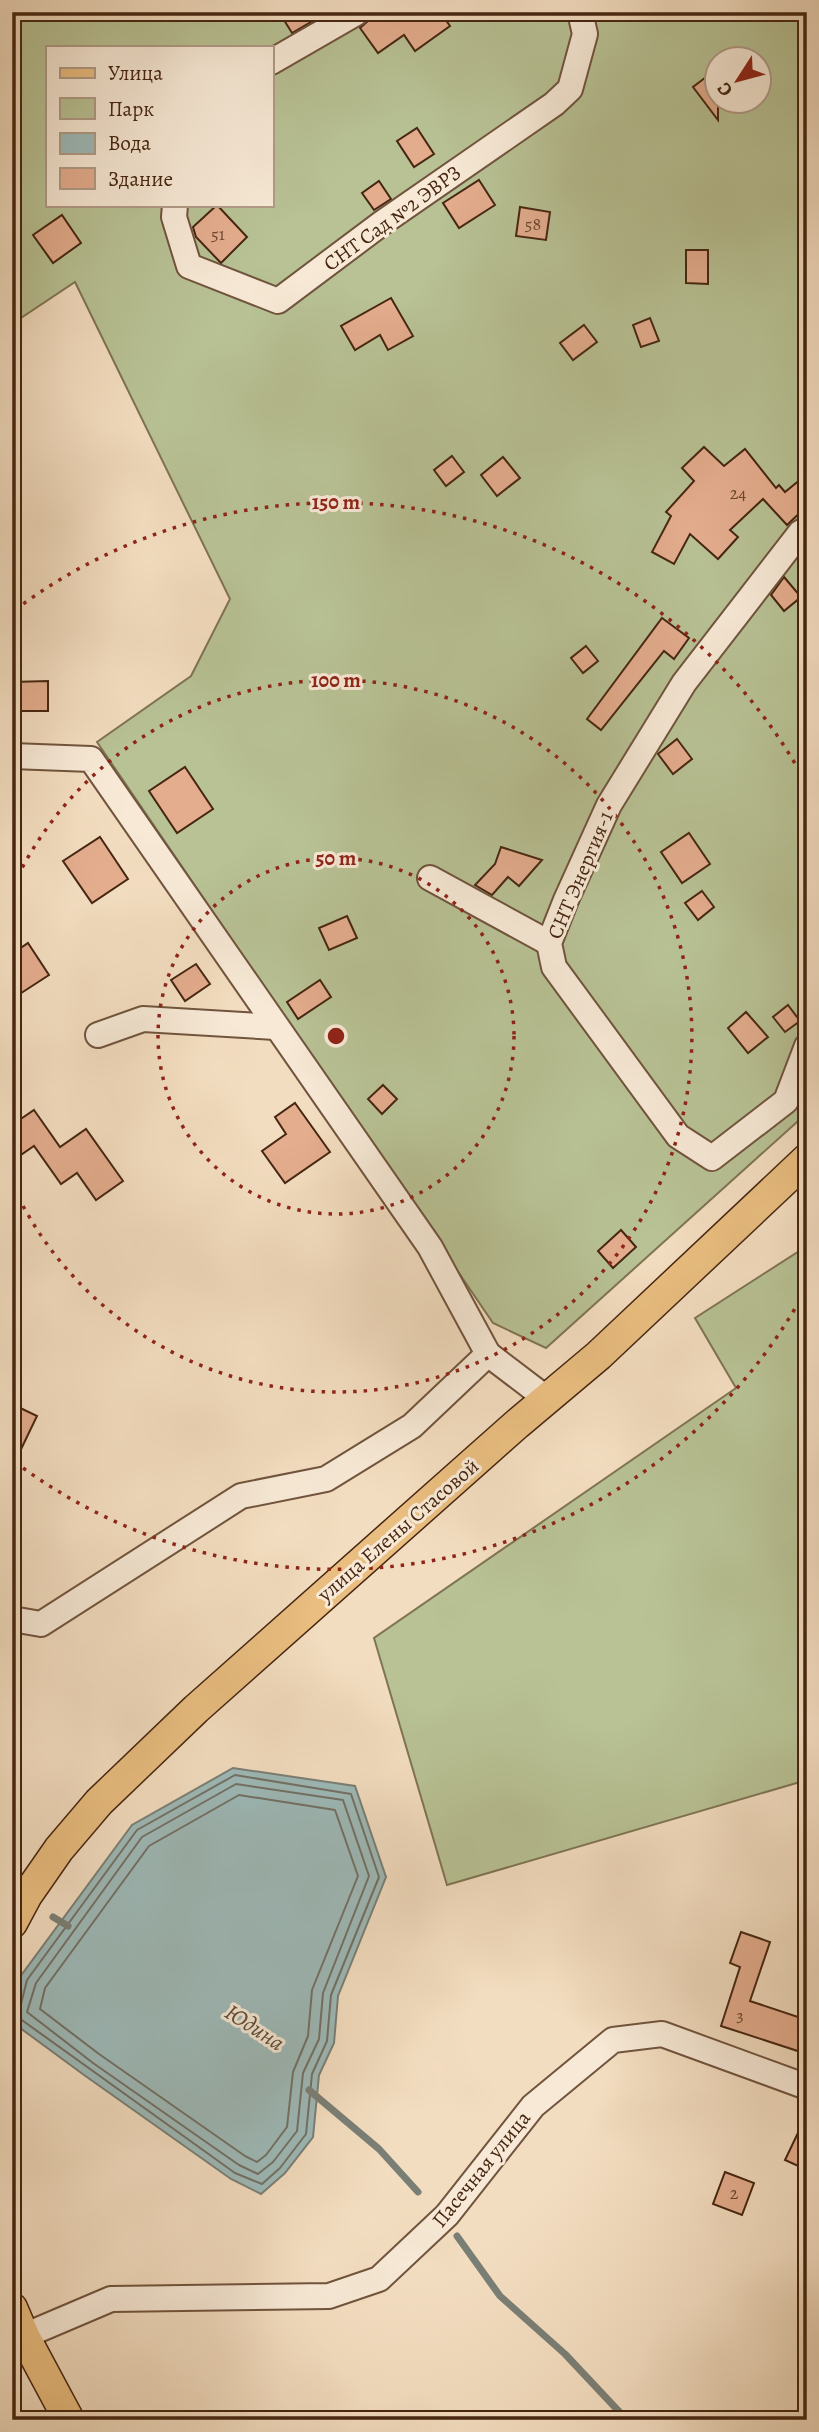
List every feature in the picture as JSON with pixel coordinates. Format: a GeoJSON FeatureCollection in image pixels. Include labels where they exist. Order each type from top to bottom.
{"type":"FeatureCollection","features":[{"type":"Feature","properties":{"kind":"main road","name":"улица Елены Стасовой"},"geometry":{"type":"LineString","coordinates":[[12,1923],[27,1895],[59,1849],[99,1802],[195,1709],[599,1355],[807,1158]]}},
{"type":"Feature","properties":{"kind":"main road"},"geometry":{"type":"LineString","coordinates":[[12,2308],[69,2420]]}},
{"type":"Feature","properties":{"kind":"street","name":"СНТ Сад №2 ЭВРЗ"},"geometry":{"type":"LineString","coordinates":[[175,206],[174,217],[189,266],[278,301],[382,223],[554,104],[569,89],[585,34],[580,12]]}},
{"type":"Feature","properties":{"kind":"street"},"geometry":{"type":"LineString","coordinates":[[273,61],[356,13]]}},
{"type":"Feature","properties":{"kind":"street","name":"СНТ Энергия-1"},"geometry":{"type":"LineString","coordinates":[[807,529],[800,533],[684,683],[609,805],[549,943],[554,967],[678,1136],[712,1158],[786,1101],[807,1046]]}},
{"type":"Feature","properties":{"kind":"street"},"geometry":{"type":"LineString","coordinates":[[12,756],[91,759],[430,1247],[488,1354],[547,1399]]}},
{"type":"Feature","properties":{"kind":"street"},"geometry":{"type":"LineString","coordinates":[[430,878],[549,943]]}},
{"type":"Feature","properties":{"kind":"street"},"geometry":{"type":"LineString","coordinates":[[98,1035],[143,1019],[275,1027]]}},
{"type":"Feature","properties":{"kind":"street"},"geometry":{"type":"LineString","coordinates":[[12,1619],[41,1624],[241,1496],[326,1479],[412,1426],[488,1354]]}},
{"type":"Feature","properties":{"kind":"street","name":"Пасечная улица"},"geometry":{"type":"LineString","coordinates":[[24,2336],[111,2299],[329,2296],[379,2279],[447,2215],[533,2105],[613,2040],[662,2034],[807,2087]]}},
{"type":"Feature","properties":{"kind":"green space"},"geometry":{"type":"Polygon","coordinates":[[[12,12],[807,12],[807,1113],[546,1348],[493,1323],[97,742],[191,676],[230,599],[75,282],[12,324],[12,12]]]}},
{"type":"Feature","properties":{"kind":"green space"},"geometry":{"type":"Polygon","coordinates":[[[807,1246],[807,1780],[447,1885],[374,1638],[736,1388],[695,1318],[807,1246]]]}},
{"type":"Feature","properties":{"kind":"water"},"geometry":{"type":"Polygon","coordinates":[[[233,1768],[355,1786],[386,1877],[338,1996],[334,2043],[319,2075],[313,2137],[285,2173],[261,2194],[231,2179],[12,2022],[20,1977],[132,1825],[233,1768]]]}},
{"type":"Feature","properties":{"kind":"building"},"geometry":{"type":"Polygon","coordinates":[[[279,12],[328,12],[292,33],[279,12]]]}},
{"type":"Feature","properties":{"kind":"building"},"geometry":{"type":"Polygon","coordinates":[[[371,12],[440,12],[450,26],[415,51],[404,35],[378,53],[360,28],[368,21],[371,12]]]}},
{"type":"Feature","properties":{"kind":"building"},"geometry":{"type":"Polygon","coordinates":[[[704,79],[704,102],[693,87],[704,79]]]}},
{"type":"Feature","properties":{"kind":"building"},"geometry":{"type":"Polygon","coordinates":[[[417,128],[434,154],[414,167],[397,141],[417,128]]]}},
{"type":"Feature","properties":{"kind":"building"},"geometry":{"type":"Polygon","coordinates":[[[479,180],[495,205],[459,228],[443,203],[479,180]]]}},
{"type":"Feature","properties":{"kind":"building"},"geometry":{"type":"Polygon","coordinates":[[[379,181],[391,199],[374,210],[362,193],[379,181]]]}},
{"type":"Feature","properties":{"kind":"building"},"geometry":{"type":"Polygon","coordinates":[[[218,206],[247,237],[221,263],[196,237],[193,227],[218,206]]]}},
{"type":"Feature","properties":{"kind":"building"},"geometry":{"type":"Polygon","coordinates":[[[520,207],[550,212],[546,240],[516,236],[520,207]]]}},
{"type":"Feature","properties":{"kind":"building"},"geometry":{"type":"Polygon","coordinates":[[[62,215],[81,243],[53,263],[33,235],[62,215]]]}},
{"type":"Feature","properties":{"kind":"building"},"geometry":{"type":"Polygon","coordinates":[[[686,250],[708,250],[708,284],[686,283],[686,250]]]}},
{"type":"Feature","properties":{"kind":"building"},"geometry":{"type":"Polygon","coordinates":[[[391,298],[413,336],[388,350],[380,335],[355,350],[341,326],[391,298]]]}},
{"type":"Feature","properties":{"kind":"building"},"geometry":{"type":"Polygon","coordinates":[[[650,318],[659,341],[641,347],[633,325],[650,318]]]}},
{"type":"Feature","properties":{"kind":"building"},"geometry":{"type":"Polygon","coordinates":[[[584,325],[597,342],[573,360],[560,343],[584,325]]]}},
{"type":"Feature","properties":{"kind":"building"},"geometry":{"type":"Polygon","coordinates":[[[704,447],[724,466],[745,449],[776,488],[779,485],[785,492],[807,474],[807,506],[787,525],[763,499],[730,530],[738,537],[718,559],[690,534],[674,564],[652,552],[671,516],[666,512],[694,481],[682,468],[704,447]]]}},
{"type":"Feature","properties":{"kind":"building"},"geometry":{"type":"Polygon","coordinates":[[[452,456],[464,472],[446,486],[434,470],[452,456]]]}},
{"type":"Feature","properties":{"kind":"building"},"geometry":{"type":"Polygon","coordinates":[[[503,457],[520,478],[497,496],[481,475],[503,457]]]}},
{"type":"Feature","properties":{"kind":"building"},"geometry":{"type":"Polygon","coordinates":[[[784,577],[801,597],[784,611],[771,595],[784,577]]]}},
{"type":"Feature","properties":{"kind":"building"},"geometry":{"type":"Polygon","coordinates":[[[662,618],[689,638],[674,659],[664,651],[601,730],[587,719],[662,618]]]}},
{"type":"Feature","properties":{"kind":"building"},"geometry":{"type":"Polygon","coordinates":[[[586,646],[598,661],[583,673],[571,658],[586,646]]]}},
{"type":"Feature","properties":{"kind":"building"},"geometry":{"type":"Polygon","coordinates":[[[48,681],[48,711],[12,711],[12,682],[48,681]]]}},
{"type":"Feature","properties":{"kind":"building"},"geometry":{"type":"Polygon","coordinates":[[[677,739],[692,759],[673,774],[658,754],[677,739]]]}},
{"type":"Feature","properties":{"kind":"building"},"geometry":{"type":"Polygon","coordinates":[[[185,767],[213,809],[177,833],[149,791],[185,767]]]}},
{"type":"Feature","properties":{"kind":"building"},"geometry":{"type":"Polygon","coordinates":[[[689,833],[710,864],[682,883],[661,852],[689,833]]]}},
{"type":"Feature","properties":{"kind":"building"},"geometry":{"type":"Polygon","coordinates":[[[100,837],[128,879],[92,903],[63,861],[100,837]]]}},
{"type":"Feature","properties":{"kind":"building"},"geometry":{"type":"Polygon","coordinates":[[[501,847],[542,860],[519,886],[508,877],[492,895],[475,885],[495,864],[501,847]]]}},
{"type":"Feature","properties":{"kind":"building"},"geometry":{"type":"Polygon","coordinates":[[[702,891],[714,907],[698,920],[685,903],[702,891]]]}},
{"type":"Feature","properties":{"kind":"building"},"geometry":{"type":"Polygon","coordinates":[[[347,916],[357,938],[329,950],[319,928],[347,916]]]}},
{"type":"Feature","properties":{"kind":"building"},"geometry":{"type":"Polygon","coordinates":[[[28,943],[49,975],[12,999],[12,954],[28,943]]]}},
{"type":"Feature","properties":{"kind":"building"},"geometry":{"type":"Polygon","coordinates":[[[196,964],[210,984],[185,1001],[171,980],[196,964]]]}},
{"type":"Feature","properties":{"kind":"building"},"geometry":{"type":"Polygon","coordinates":[[[320,980],[331,997],[298,1019],[287,1002],[320,980]]]}},
{"type":"Feature","properties":{"kind":"building"},"geometry":{"type":"Polygon","coordinates":[[[788,1005],[800,1021],[785,1032],[773,1017],[788,1005]]]}},
{"type":"Feature","properties":{"kind":"building"},"geometry":{"type":"Polygon","coordinates":[[[746,1012],[768,1037],[748,1053],[728,1028],[746,1012]]]}},
{"type":"Feature","properties":{"kind":"building"},"geometry":{"type":"Polygon","coordinates":[[[383,1085],[397,1099],[382,1114],[368,1099],[383,1085]]]}},
{"type":"Feature","properties":{"kind":"building"},"geometry":{"type":"Polygon","coordinates":[[[295,1103],[330,1152],[285,1183],[262,1151],[286,1134],[275,1117],[295,1103]]]}},
{"type":"Feature","properties":{"kind":"building"},"geometry":{"type":"Polygon","coordinates":[[[34,1110],[60,1147],[86,1129],[123,1181],[96,1200],[77,1173],[61,1184],[34,1146],[12,1161],[12,1125],[34,1110]]]}},
{"type":"Feature","properties":{"kind":"building"},"geometry":{"type":"Polygon","coordinates":[[[621,1230],[636,1247],[613,1268],[598,1251],[621,1230]]]}},
{"type":"Feature","properties":{"kind":"building"},"geometry":{"type":"Polygon","coordinates":[[[12,1404],[37,1416],[12,1468],[12,1404]]]}},
{"type":"Feature","properties":{"kind":"building"},"geometry":{"type":"Polygon","coordinates":[[[741,1932],[770,1942],[750,2001],[807,2020],[807,2054],[721,2026],[740,1967],[730,1963],[741,1932]]]}},
{"type":"Feature","properties":{"kind":"building"},"geometry":{"type":"Polygon","coordinates":[[[807,2114],[807,2170],[785,2160],[807,2114]]]}},
{"type":"Feature","properties":{"kind":"building"},"geometry":{"type":"Polygon","coordinates":[[[725,2172],[754,2183],[742,2215],[713,2204],[725,2172]]]}},
{"type":"Feature","properties":{"kind":"waterway","name":"Юдина"},"geometry":{"type":"LineString","coordinates":[[53,1917],[68,1926]]}},
{"type":"Feature","properties":{"kind":"waterway","name":"Юдина"},"geometry":{"type":"LineString","coordinates":[[309,2090],[379,2149],[418,2192]]}},
{"type":"Feature","properties":{"kind":"waterway","name":"Юдина"},"geometry":{"type":"LineString","coordinates":[[457,2236],[500,2296],[565,2354],[627,2420]]}}]}
